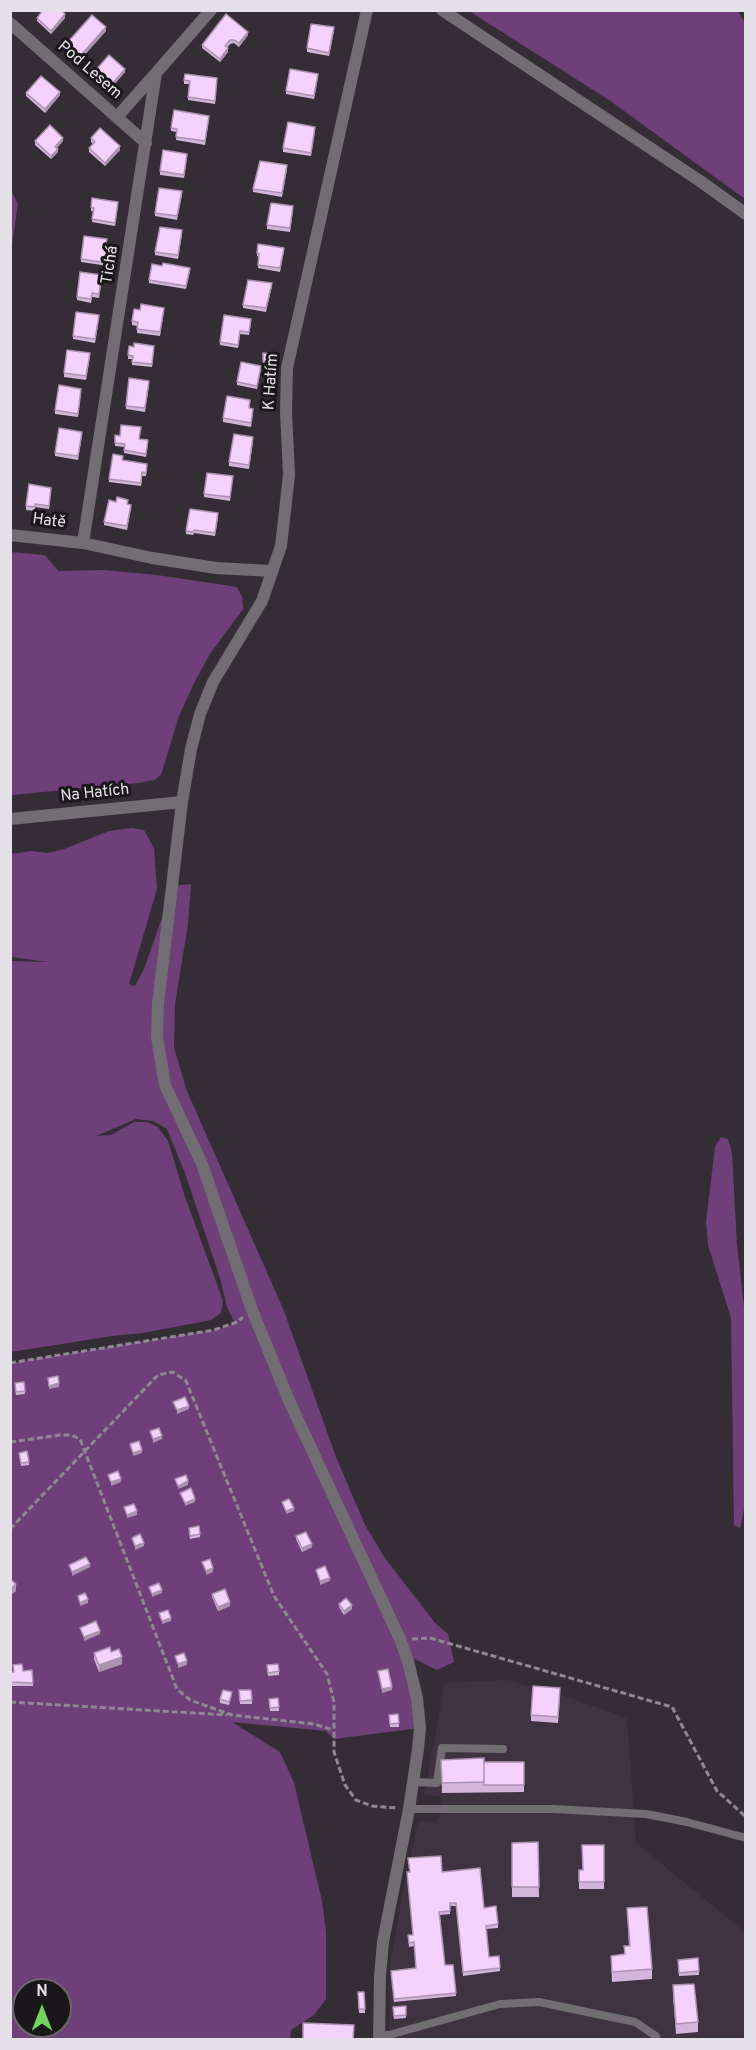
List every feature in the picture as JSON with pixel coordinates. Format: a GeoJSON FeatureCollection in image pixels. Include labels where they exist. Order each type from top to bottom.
{"type":"FeatureCollection","features":[{"type":"Feature","properties":{"kind":"street"},"geometry":{"type":"LineString","coordinates":[[117,117],[211,10]]}},
{"type":"Feature","properties":{"kind":"street","name":"K Hatím"},"geometry":{"type":"LineString","coordinates":[[367,10],[287,368],[285,411],[288,485],[281,546],[262,601],[219,672],[200,714],[191,749],[182,802],[158,1004],[157,1036],[165,1085],[202,1164],[252,1310],[290,1402],[400,1639],[417,1698],[420,1728],[413,1782],[383,1942],[380,1977],[380,2037]]}},
{"type":"Feature","properties":{"kind":"street"},"geometry":{"type":"LineString","coordinates":[[446,14],[700,181],[746,214]]}},
{"type":"Feature","properties":{"kind":"street","name":"Pod Lesem"},"geometry":{"type":"LineString","coordinates":[[10,23],[146,143]]}},
{"type":"Feature","properties":{"kind":"street","name":"Tichá"},"geometry":{"type":"LineString","coordinates":[[83,543],[156,73]]}},
{"type":"Feature","properties":{"kind":"street","name":"Hatě"},"geometry":{"type":"LineString","coordinates":[[10,535],[83,543]]}},
{"type":"Feature","properties":{"kind":"street"},"geometry":{"type":"LineString","coordinates":[[83,543],[152,558],[216,568],[272,571]]}},
{"type":"Feature","properties":{"kind":"street","name":"Na Hatích"},"geometry":{"type":"LineString","coordinates":[[10,819],[182,802]]}},
{"type":"Feature","properties":{"kind":"lane"},"geometry":{"type":"LineString","coordinates":[[413,1782],[437,1783],[442,1748],[503,1749]]}},
{"type":"Feature","properties":{"kind":"lane"},"geometry":{"type":"LineString","coordinates":[[409,1809],[553,1809],[646,1814],[746,1838]]}},
{"type":"Feature","properties":{"kind":"lane"},"geometry":{"type":"LineString","coordinates":[[380,2037],[500,2004],[539,2002],[635,2022],[656,2036],[656,2040]]}},
{"type":"Feature","properties":{"kind":"path"},"geometry":{"type":"LineString","coordinates":[[10,1363],[214,1330],[237,1322],[252,1310]]}},
{"type":"Feature","properties":{"kind":"path"},"geometry":{"type":"LineString","coordinates":[[10,1529],[158,1375],[172,1372],[186,1382],[274,1596],[327,1674],[334,1702],[334,1752],[345,1785],[356,1800],[372,1806],[409,1809]]}},
{"type":"Feature","properties":{"kind":"path"},"geometry":{"type":"LineString","coordinates":[[10,1442],[71,1435],[80,1439],[177,1689],[190,1700],[232,1715]]}},
{"type":"Feature","properties":{"kind":"path"},"geometry":{"type":"LineString","coordinates":[[400,1639],[430,1638],[672,1707],[717,1791],[746,1817]]}},
{"type":"Feature","properties":{"kind":"path"},"geometry":{"type":"LineString","coordinates":[[10,1702],[232,1715],[314,1724],[333,1730]]}},
{"type":"Feature","properties":{"kind":"shaded area"},"geometry":{"type":"Polygon","coordinates":[[[469,11],[738,11],[746,25],[745,199],[609,100],[469,11]]]}},
{"type":"Feature","properties":{"kind":"shaded area"},"geometry":{"type":"Polygon","coordinates":[[[11,190],[18,204],[11,251],[11,190]]]}},
{"type":"Feature","properties":{"kind":"shaded area"},"geometry":{"type":"Polygon","coordinates":[[[11,552],[45,555],[58,571],[104,570],[237,587],[242,597],[243,609],[210,654],[194,683],[179,716],[161,775],[154,780],[11,795],[11,552]]]}},
{"type":"Feature","properties":{"kind":"shaded area"},"geometry":{"type":"Polygon","coordinates":[[[132,828],[144,830],[154,848],[157,889],[129,984],[135,986],[144,969],[173,886],[191,884],[188,924],[175,1004],[174,1048],[187,1091],[284,1311],[336,1457],[365,1525],[385,1558],[435,1623],[448,1634],[454,1662],[437,1670],[407,1655],[420,1728],[334,1739],[326,1731],[232,1722],[280,1752],[294,1783],[322,1901],[326,1932],[326,1999],[314,2015],[291,2030],[290,2039],[11,2039],[11,1363],[214,1330],[235,1323],[227,1307],[220,1278],[185,1173],[167,1129],[153,1121],[136,1119],[96,1136],[111,1135],[134,1122],[147,1122],[158,1127],[168,1141],[185,1197],[223,1301],[221,1313],[211,1320],[143,1333],[11,1352],[10,961],[48,962],[11,957],[11,854],[31,851],[48,853],[109,831],[132,828]]]}},
{"type":"Feature","properties":{"kind":"shaded area"},"geometry":{"type":"Polygon","coordinates":[[[721,1137],[728,1139],[732,1153],[737,1245],[746,1325],[746,1500],[740,1528],[734,1525],[731,1318],[708,1245],[706,1222],[715,1147],[721,1137]]]}},
{"type":"Feature","properties":{"kind":"shaded area"},"geometry":{"type":"Polygon","coordinates":[[[507,1680],[570,1698],[627,1718],[636,1843],[745,1932],[745,2039],[389,2040],[390,1964],[418,1822],[437,1821],[441,1815],[441,1796],[424,1795],[445,1683],[507,1680]]]}},
{"type":"Feature","properties":{"kind":"building"},"geometry":{"type":"Polygon","coordinates":[[[43,10],[61,10],[65,14],[51,31],[37,18],[43,10]]]}},
{"type":"Feature","properties":{"kind":"building"},"geometry":{"type":"Polygon","coordinates":[[[226,14],[248,32],[239,43],[230,40],[225,46],[228,48],[220,59],[202,45],[226,14]]]}},
{"type":"Feature","properties":{"kind":"building"},"geometry":{"type":"Polygon","coordinates":[[[92,15],[106,27],[80,56],[66,44],[92,15]]]}},
{"type":"Feature","properties":{"kind":"building"},"geometry":{"type":"Polygon","coordinates":[[[311,24],[334,27],[329,53],[307,48],[311,24]]]}},
{"type":"Feature","properties":{"kind":"building"},"geometry":{"type":"Polygon","coordinates":[[[109,55],[125,69],[111,85],[95,71],[109,55]]]}},
{"type":"Feature","properties":{"kind":"building"},"geometry":{"type":"Polygon","coordinates":[[[290,69],[318,74],[314,96],[286,91],[290,69]]]}},
{"type":"Feature","properties":{"kind":"building"},"geometry":{"type":"Polygon","coordinates":[[[185,74],[217,78],[215,101],[188,97],[190,81],[184,80],[185,74]]]}},
{"type":"Feature","properties":{"kind":"building"},"geometry":{"type":"Polygon","coordinates":[[[41,76],[60,92],[45,109],[26,93],[41,76]]]}},
{"type":"Feature","properties":{"kind":"building"},"geometry":{"type":"Polygon","coordinates":[[[174,110],[209,116],[205,141],[176,137],[177,129],[171,128],[174,110]]]}},
{"type":"Feature","properties":{"kind":"building"},"geometry":{"type":"Polygon","coordinates":[[[288,122],[315,127],[311,153],[283,148],[288,122]]]}},
{"type":"Feature","properties":{"kind":"building"},"geometry":{"type":"Polygon","coordinates":[[[50,125],[63,138],[55,147],[58,149],[51,156],[35,141],[50,125]]]}},
{"type":"Feature","properties":{"kind":"building"},"geometry":{"type":"Polygon","coordinates":[[[100,128],[120,146],[105,163],[89,148],[95,142],[91,138],[100,128]]]}},
{"type":"Feature","properties":{"kind":"building"},"geometry":{"type":"Polygon","coordinates":[[[163,150],[187,154],[184,175],[160,171],[163,150]]]}},
{"type":"Feature","properties":{"kind":"building"},"geometry":{"type":"Polygon","coordinates":[[[260,161],[287,165],[282,193],[253,189],[260,161]]]}},
{"type":"Feature","properties":{"kind":"building"},"geometry":{"type":"Polygon","coordinates":[[[159,188],[182,191],[177,216],[155,213],[159,188]]]}},
{"type":"Feature","properties":{"kind":"building"},"geometry":{"type":"Polygon","coordinates":[[[92,198],[118,202],[115,223],[92,219],[94,208],[91,207],[92,198]]]}},
{"type":"Feature","properties":{"kind":"building"},"geometry":{"type":"Polygon","coordinates":[[[271,203],[293,206],[290,228],[267,225],[271,203]]]}},
{"type":"Feature","properties":{"kind":"building"},"geometry":{"type":"Polygon","coordinates":[[[160,227],[182,230],[178,255],[155,252],[160,227]]]}},
{"type":"Feature","properties":{"kind":"building"},"geometry":{"type":"Polygon","coordinates":[[[84,236],[107,239],[105,247],[110,248],[108,263],[81,259],[84,236]]]}},
{"type":"Feature","properties":{"kind":"building"},"geometry":{"type":"Polygon","coordinates":[[[258,244],[284,248],[280,268],[258,265],[258,244]]]}},
{"type":"Feature","properties":{"kind":"building"},"geometry":{"type":"Polygon","coordinates":[[[163,263],[190,268],[186,286],[149,280],[152,264],[162,266],[163,263]]]}},
{"type":"Feature","properties":{"kind":"building"},"geometry":{"type":"Polygon","coordinates":[[[80,272],[102,275],[99,294],[92,293],[91,299],[77,297],[80,272]]]}},
{"type":"Feature","properties":{"kind":"building"},"geometry":{"type":"Polygon","coordinates":[[[248,280],[272,283],[266,308],[243,305],[248,280]]]}},
{"type":"Feature","properties":{"kind":"building"},"geometry":{"type":"Polygon","coordinates":[[[141,304],[164,308],[160,332],[137,329],[138,322],[132,321],[134,309],[140,310],[141,304]]]}},
{"type":"Feature","properties":{"kind":"building"},"geometry":{"type":"Polygon","coordinates":[[[76,312],[99,315],[95,339],[73,336],[76,312]]]}},
{"type":"Feature","properties":{"kind":"building"},"geometry":{"type":"Polygon","coordinates":[[[224,315],[251,319],[249,332],[240,331],[238,345],[220,342],[224,315]]]}},
{"type":"Feature","properties":{"kind":"building"},"geometry":{"type":"Polygon","coordinates":[[[134,343],[154,346],[152,364],[132,362],[133,356],[128,355],[129,346],[134,347],[134,343]]]}},
{"type":"Feature","properties":{"kind":"building"},"geometry":{"type":"Polygon","coordinates":[[[67,350],[90,353],[86,376],[64,373],[67,350]]]}},
{"type":"Feature","properties":{"kind":"building"},"geometry":{"type":"Polygon","coordinates":[[[263,353],[278,355],[278,363],[263,361],[263,353]]]}},
{"type":"Feature","properties":{"kind":"building"},"geometry":{"type":"Polygon","coordinates":[[[241,362],[261,366],[257,386],[237,382],[241,362]]]}},
{"type":"Feature","properties":{"kind":"building"},"geometry":{"type":"Polygon","coordinates":[[[129,378],[149,381],[145,408],[126,406],[129,378]]]}},
{"type":"Feature","properties":{"kind":"building"},"geometry":{"type":"Polygon","coordinates":[[[59,385],[81,389],[78,414],[55,410],[59,385]]]}},
{"type":"Feature","properties":{"kind":"building"},"geometry":{"type":"Polygon","coordinates":[[[227,396],[250,400],[249,408],[253,409],[251,423],[223,418],[227,396]]]}},
{"type":"Feature","properties":{"kind":"building"},"geometry":{"type":"Polygon","coordinates":[[[121,425],[141,427],[139,439],[148,440],[146,454],[124,450],[125,444],[115,443],[115,435],[120,436],[121,425]]]}},
{"type":"Feature","properties":{"kind":"building"},"geometry":{"type":"Polygon","coordinates":[[[59,428],[82,432],[78,456],[55,453],[59,428]]]}},
{"type":"Feature","properties":{"kind":"building"},"geometry":{"type":"Polygon","coordinates":[[[234,434],[253,437],[249,465],[229,462],[234,434]]]}},
{"type":"Feature","properties":{"kind":"building"},"geometry":{"type":"Polygon","coordinates":[[[113,454],[123,456],[122,460],[147,464],[146,473],[142,472],[141,483],[109,479],[113,454]]]}},
{"type":"Feature","properties":{"kind":"building"},"geometry":{"type":"Polygon","coordinates":[[[207,473],[233,476],[230,497],[204,494],[207,473]]]}},
{"type":"Feature","properties":{"kind":"building"},"geometry":{"type":"Polygon","coordinates":[[[29,484],[51,488],[49,506],[35,504],[35,507],[26,506],[29,484]]]}},
{"type":"Feature","properties":{"kind":"building"},"geometry":{"type":"Polygon","coordinates":[[[117,497],[128,500],[127,504],[131,505],[127,526],[104,522],[109,500],[116,502],[117,497]]]}},
{"type":"Feature","properties":{"kind":"building"},"geometry":{"type":"Polygon","coordinates":[[[190,509],[218,513],[215,533],[186,531],[190,509]]]}},
{"type":"Feature","properties":{"kind":"building"},"geometry":{"type":"Polygon","coordinates":[[[58,1376],[59,1383],[49,1386],[48,1378],[58,1376]]]}},
{"type":"Feature","properties":{"kind":"building"},"geometry":{"type":"Polygon","coordinates":[[[24,1382],[25,1391],[16,1392],[15,1383],[24,1382]]]}},
{"type":"Feature","properties":{"kind":"building"},"geometry":{"type":"Polygon","coordinates":[[[185,1397],[189,1406],[177,1410],[173,1402],[185,1397]]]}},
{"type":"Feature","properties":{"kind":"building"},"geometry":{"type":"Polygon","coordinates":[[[159,1428],[162,1436],[153,1439],[150,1431],[159,1428]]]}},
{"type":"Feature","properties":{"kind":"building"},"geometry":{"type":"Polygon","coordinates":[[[139,1441],[142,1450],[133,1453],[130,1444],[139,1441]]]}},
{"type":"Feature","properties":{"kind":"building"},"geometry":{"type":"Polygon","coordinates":[[[27,1451],[29,1462],[21,1463],[19,1453],[27,1451]]]}},
{"type":"Feature","properties":{"kind":"building"},"geometry":{"type":"Polygon","coordinates":[[[118,1471],[121,1479],[111,1482],[108,1475],[118,1471]]]}},
{"type":"Feature","properties":{"kind":"building"},"geometry":{"type":"Polygon","coordinates":[[[186,1475],[188,1481],[178,1486],[175,1479],[186,1475]]]}},
{"type":"Feature","properties":{"kind":"building"},"geometry":{"type":"Polygon","coordinates":[[[191,1488],[195,1499],[185,1503],[180,1493],[191,1488]]]}},
{"type":"Feature","properties":{"kind":"building"},"geometry":{"type":"Polygon","coordinates":[[[289,1499],[294,1508],[286,1511],[282,1502],[289,1499]]]}},
{"type":"Feature","properties":{"kind":"building"},"geometry":{"type":"Polygon","coordinates":[[[134,1504],[137,1511],[127,1515],[124,1507],[134,1504]]]}},
{"type":"Feature","properties":{"kind":"building"},"geometry":{"type":"Polygon","coordinates":[[[199,1526],[200,1534],[190,1536],[189,1528],[199,1526]]]}},
{"type":"Feature","properties":{"kind":"building"},"geometry":{"type":"Polygon","coordinates":[[[306,1532],[312,1544],[302,1548],[296,1536],[306,1532]]]}},
{"type":"Feature","properties":{"kind":"building"},"geometry":{"type":"Polygon","coordinates":[[[140,1534],[144,1543],[135,1546],[132,1538],[140,1534]]]}},
{"type":"Feature","properties":{"kind":"building"},"geometry":{"type":"Polygon","coordinates":[[[86,1557],[90,1564],[72,1572],[69,1565],[86,1557]]]}},
{"type":"Feature","properties":{"kind":"building"},"geometry":{"type":"Polygon","coordinates":[[[210,1559],[213,1568],[206,1571],[202,1562],[210,1559]]]}},
{"type":"Feature","properties":{"kind":"building"},"geometry":{"type":"Polygon","coordinates":[[[325,1566],[330,1578],[320,1581],[316,1570],[325,1566]]]}},
{"type":"Feature","properties":{"kind":"building"},"geometry":{"type":"Polygon","coordinates":[[[10,1579],[16,1584],[10,1589],[10,1579]]]}},
{"type":"Feature","properties":{"kind":"building"},"geometry":{"type":"Polygon","coordinates":[[[159,1583],[162,1590],[152,1594],[149,1587],[159,1583]]]}},
{"type":"Feature","properties":{"kind":"building"},"geometry":{"type":"Polygon","coordinates":[[[225,1589],[230,1602],[218,1607],[212,1594],[225,1589]]]}},
{"type":"Feature","properties":{"kind":"building"},"geometry":{"type":"Polygon","coordinates":[[[85,1593],[88,1599],[80,1603],[78,1596],[85,1593]]]}},
{"type":"Feature","properties":{"kind":"building"},"geometry":{"type":"Polygon","coordinates":[[[346,1598],[352,1605],[344,1611],[339,1604],[346,1598]]]}},
{"type":"Feature","properties":{"kind":"building"},"geometry":{"type":"Polygon","coordinates":[[[168,1610],[171,1618],[162,1621],[159,1613],[168,1610]]]}},
{"type":"Feature","properties":{"kind":"building"},"geometry":{"type":"Polygon","coordinates":[[[96,1621],[100,1631],[84,1637],[80,1628],[96,1621]]]}},
{"type":"Feature","properties":{"kind":"building"},"geometry":{"type":"Polygon","coordinates":[[[110,1647],[111,1652],[119,1649],[122,1657],[99,1665],[94,1653],[110,1647]]]}},
{"type":"Feature","properties":{"kind":"building"},"geometry":{"type":"Polygon","coordinates":[[[184,1653],[187,1661],[178,1664],[175,1656],[184,1653]]]}},
{"type":"Feature","properties":{"kind":"building"},"geometry":{"type":"Polygon","coordinates":[[[22,1664],[23,1671],[32,1670],[33,1683],[11,1682],[10,1672],[14,1672],[13,1665],[22,1664]]]}},
{"type":"Feature","properties":{"kind":"building"},"geometry":{"type":"Polygon","coordinates":[[[278,1664],[279,1671],[268,1673],[267,1665],[278,1664]]]}},
{"type":"Feature","properties":{"kind":"building"},"geometry":{"type":"Polygon","coordinates":[[[388,1669],[392,1687],[382,1689],[378,1671],[388,1669]]]}},
{"type":"Feature","properties":{"kind":"building"},"geometry":{"type":"Polygon","coordinates":[[[533,1686],[560,1688],[558,1717],[531,1715],[533,1686]]]}},
{"type":"Feature","properties":{"kind":"building"},"geometry":{"type":"Polygon","coordinates":[[[223,1690],[232,1692],[229,1702],[220,1699],[223,1690]]]}},
{"type":"Feature","properties":{"kind":"building"},"geometry":{"type":"Polygon","coordinates":[[[239,1690],[251,1690],[252,1700],[240,1701],[239,1690]]]}},
{"type":"Feature","properties":{"kind":"building"},"geometry":{"type":"Polygon","coordinates":[[[278,1698],[279,1707],[270,1708],[269,1699],[278,1698]]]}},
{"type":"Feature","properties":{"kind":"building"},"geometry":{"type":"Polygon","coordinates":[[[398,1714],[399,1723],[390,1724],[389,1715],[398,1714]]]}},
{"type":"Feature","properties":{"kind":"building"},"geometry":{"type":"Polygon","coordinates":[[[484,1758],[484,1782],[442,1783],[441,1760],[484,1758]]]}},
{"type":"Feature","properties":{"kind":"building"},"geometry":{"type":"Polygon","coordinates":[[[484,1762],[524,1762],[524,1785],[484,1785],[484,1762]]]}},
{"type":"Feature","properties":{"kind":"building"},"geometry":{"type":"Polygon","coordinates":[[[538,1842],[539,1887],[512,1887],[512,1843],[538,1842]]]}},
{"type":"Feature","properties":{"kind":"building"},"geometry":{"type":"Polygon","coordinates":[[[582,1845],[604,1845],[604,1882],[579,1882],[579,1870],[583,1870],[582,1845]]]}},
{"type":"Feature","properties":{"kind":"building"},"geometry":{"type":"Polygon","coordinates":[[[441,1856],[442,1872],[480,1868],[484,1908],[496,1906],[498,1924],[486,1926],[489,1957],[499,1956],[500,1968],[463,1972],[456,1903],[450,1903],[450,1911],[439,1912],[445,1965],[453,1965],[456,1993],[394,1999],[391,1971],[416,1968],[414,1942],[409,1943],[408,1935],[413,1935],[407,1872],[410,1872],[408,1858],[441,1856]]]}},
{"type":"Feature","properties":{"kind":"building"},"geometry":{"type":"Polygon","coordinates":[[[647,1907],[652,1969],[612,1972],[611,1956],[625,1954],[624,1946],[630,1946],[627,1908],[647,1907]]]}},
{"type":"Feature","properties":{"kind":"building"},"geometry":{"type":"Polygon","coordinates":[[[698,1958],[699,1971],[679,1973],[678,1960],[698,1958]]]}},
{"type":"Feature","properties":{"kind":"building"},"geometry":{"type":"Polygon","coordinates":[[[694,1984],[698,2022],[676,2024],[673,1985],[694,1984]]]}},
{"type":"Feature","properties":{"kind":"building"},"geometry":{"type":"Polygon","coordinates":[[[358,1992],[364,1992],[365,2009],[359,2009],[358,1992]]]}},
{"type":"Feature","properties":{"kind":"building"},"geometry":{"type":"Polygon","coordinates":[[[406,2006],[406,2015],[394,2016],[393,2007],[406,2006]]]}},
{"type":"Feature","properties":{"kind":"building"},"geometry":{"type":"Polygon","coordinates":[[[303,2023],[354,2025],[353,2040],[303,2040],[303,2023]]]}}]}
